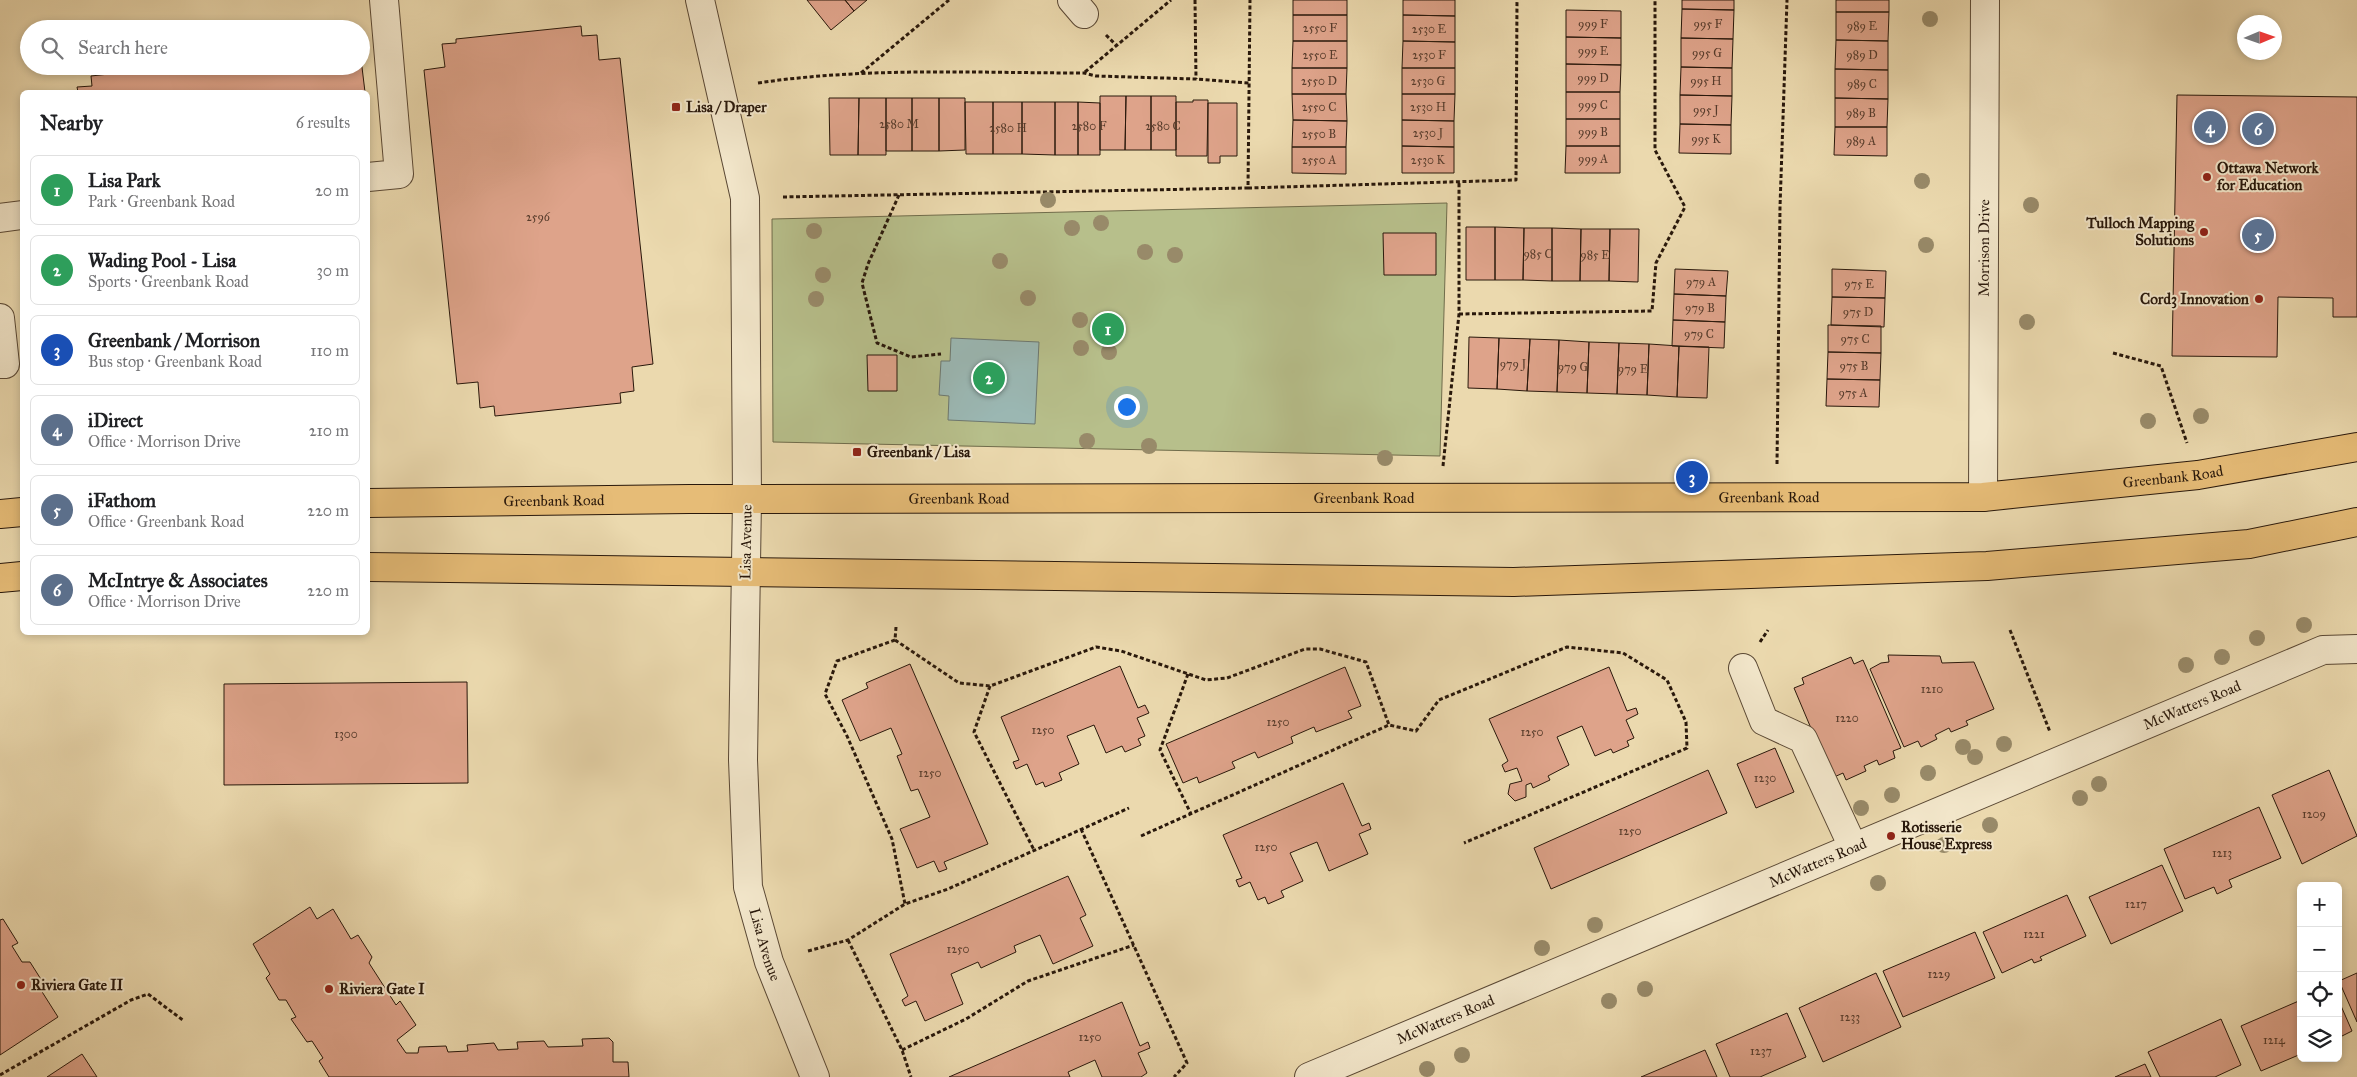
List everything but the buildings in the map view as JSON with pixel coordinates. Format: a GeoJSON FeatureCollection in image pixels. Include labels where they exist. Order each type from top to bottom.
{"type":"FeatureCollection","features":[{"type":"Feature","properties":{"kind":"main road","name":"Greenbank Road"},"geometry":{"type":"LineString","coordinates":[[370,503],[747,499],[1983,497],[2198,475],[2357,447]]}},
{"type":"Feature","properties":{"kind":"main road"},"geometry":{"type":"LineString","coordinates":[[0,514],[20,512]]}},
{"type":"Feature","properties":{"kind":"main road"},"geometry":{"type":"LineString","coordinates":[[370,568],[746,574],[1554,581],[1987,566],[2249,544],[2357,522]]}},
{"type":"Feature","properties":{"kind":"main road"},"geometry":{"type":"LineString","coordinates":[[0,578],[20,576]]}},
{"type":"Feature","properties":{"kind":"street"},"geometry":{"type":"LineString","coordinates":[[370,177],[399,174],[384,0]]}},
{"type":"Feature","properties":{"kind":"street","name":"Lisa Avenue"},"geometry":{"type":"LineString","coordinates":[[700,0],[745,198],[747,499],[743,760],[748,887],[769,962],[815,1077]]}},
{"type":"Feature","properties":{"kind":"street","name":"Morrison Drive"},"geometry":{"type":"LineString","coordinates":[[1983,497],[1985,0]]}},
{"type":"Feature","properties":{"kind":"street"},"geometry":{"type":"LineString","coordinates":[[0,218],[20,215]]}},
{"type":"Feature","properties":{"kind":"street"},"geometry":{"type":"LineString","coordinates":[[0,318],[5,364],[0,364]]}},
{"type":"Feature","properties":{"kind":"street","name":"McWatters Road"},"geometry":{"type":"LineString","coordinates":[[1308,1077],[2323,650],[2357,649]]}},
{"type":"Feature","properties":{"kind":"street"},"geometry":{"type":"LineString","coordinates":[[1743,668],[1764,721],[1803,739],[1853,847]]}},
{"type":"Feature","properties":{"kind":"path"},"geometry":{"type":"LineString","coordinates":[[861,74],[950,0]]}},
{"type":"Feature","properties":{"kind":"path"},"geometry":{"type":"LineString","coordinates":[[1084,72],[1171,0]]}},
{"type":"Feature","properties":{"kind":"path"},"geometry":{"type":"LineString","coordinates":[[1195,0],[1196,78]]}},
{"type":"Feature","properties":{"kind":"path"},"geometry":{"type":"LineString","coordinates":[[1248,188],[1250,0]]}},
{"type":"Feature","properties":{"kind":"path"},"geometry":{"type":"LineString","coordinates":[[783,197],[1248,188],[1516,180],[1517,0]]}},
{"type":"Feature","properties":{"kind":"path"},"geometry":{"type":"LineString","coordinates":[[1459,314],[1652,311],[1656,263],[1686,207],[1655,150],[1655,0]]}},
{"type":"Feature","properties":{"kind":"path"},"geometry":{"type":"LineString","coordinates":[[1777,473],[1780,208],[1787,0]]}},
{"type":"Feature","properties":{"kind":"path"},"geometry":{"type":"LineString","coordinates":[[758,84],[809,76],[861,74],[1084,72],[1096,76],[1196,78],[1249,83]]}},
{"type":"Feature","properties":{"kind":"path"},"geometry":{"type":"LineString","coordinates":[[1442,470],[1459,314],[1459,183]]}},
{"type":"Feature","properties":{"kind":"path"},"geometry":{"type":"LineString","coordinates":[[899,195],[868,264],[862,283],[877,344],[911,357],[941,354]]}},
{"type":"Feature","properties":{"kind":"path"},"geometry":{"type":"LineString","coordinates":[[2113,353],[2161,366],[2186,442]]}},
{"type":"Feature","properties":{"kind":"path"},"geometry":{"type":"LineString","coordinates":[[895,640],[896,627]]}},
{"type":"Feature","properties":{"kind":"path"},"geometry":{"type":"LineString","coordinates":[[2010,630],[2062,760]]}},
{"type":"Feature","properties":{"kind":"path"},"geometry":{"type":"LineString","coordinates":[[895,640],[959,683],[990,686],[1096,647],[1121,651],[1206,680],[1227,678],[1305,649],[1320,649],[1366,662],[1389,726]]}},
{"type":"Feature","properties":{"kind":"path"},"geometry":{"type":"LineString","coordinates":[[895,640],[837,661],[825,694],[847,736],[892,839],[905,904]]}},
{"type":"Feature","properties":{"kind":"path"},"geometry":{"type":"LineString","coordinates":[[1141,836],[1389,726],[1416,731],[1439,700],[1567,647],[1623,653],[1667,680],[1686,722],[1687,748],[1464,843]]}},
{"type":"Feature","properties":{"kind":"path"},"geometry":{"type":"LineString","coordinates":[[1188,674],[1160,750],[1191,814]]}},
{"type":"Feature","properties":{"kind":"path"},"geometry":{"type":"LineString","coordinates":[[990,686],[974,732],[1034,850]]}},
{"type":"Feature","properties":{"kind":"path"},"geometry":{"type":"LineString","coordinates":[[808,951],[848,940],[905,904],[948,889],[1129,808]]}},
{"type":"Feature","properties":{"kind":"path"},"geometry":{"type":"LineString","coordinates":[[1081,829],[1187,1063],[1174,1077]]}},
{"type":"Feature","properties":{"kind":"path"},"geometry":{"type":"LineString","coordinates":[[848,940],[902,1050],[911,1077]]}},
{"type":"Feature","properties":{"kind":"path"},"geometry":{"type":"LineString","coordinates":[[902,1050],[966,1019],[1028,981],[1134,945]]}},
{"type":"Feature","properties":{"kind":"path"},"geometry":{"type":"LineString","coordinates":[[0,1075],[131,1000],[148,994],[184,1021]]}},
{"type":"Feature","properties":{"kind":"green space"},"geometry":{"type":"Polygon","coordinates":[[[1447,203],[1440,456],[773,442],[772,219],[1447,203]]]}},
{"type":"Feature","properties":{"kind":"water"},"geometry":{"type":"Polygon","coordinates":[[[951,338],[1039,342],[1035,424],[948,420],[949,396],[939,395],[941,361],[950,361],[951,338]]]}},
{"type":"Feature","properties":{"kind":"place","name":"Lisa / Draper"},"geometry":{"type":"Point","coordinates":[676,107]}},
{"type":"Feature","properties":{"kind":"place","name":"iDirect"},"geometry":{"type":"Point","coordinates":[2210,127]}},
{"type":"Feature","properties":{"kind":"place","name":"McIntrye & Associates"},"geometry":{"type":"Point","coordinates":[2258,129]}},
{"type":"Feature","properties":{"kind":"place","name":"Ottawa Network for Education"},"geometry":{"type":"Point","coordinates":[2207,177]}},
{"type":"Feature","properties":{"kind":"place","name":"Tulloch Mapping Solutions"},"geometry":{"type":"Point","coordinates":[2204,232]}},
{"type":"Feature","properties":{"kind":"place","name":"iFathom"},"geometry":{"type":"Point","coordinates":[2258,235]}},
{"type":"Feature","properties":{"kind":"place","name":"Cord3 Innovation"},"geometry":{"type":"Point","coordinates":[2259,299]}},
{"type":"Feature","properties":{"kind":"place","name":"Lisa Park"},"geometry":{"type":"Point","coordinates":[1108,329]}},
{"type":"Feature","properties":{"kind":"place","name":"Wading Pool - Lisa"},"geometry":{"type":"Point","coordinates":[989,378]}},
{"type":"Feature","properties":{"kind":"place","name":"Greenbank / Lisa"},"geometry":{"type":"Point","coordinates":[857,452]}},
{"type":"Feature","properties":{"kind":"place","name":"Greenbank / Morrison"},"geometry":{"type":"Point","coordinates":[1692,477]}},
{"type":"Feature","properties":{"kind":"place","name":"Rotisserie House Express"},"geometry":{"type":"Point","coordinates":[1891,836]}},
{"type":"Feature","properties":{"kind":"place","name":"Riviera Gate II"},"geometry":{"type":"Point","coordinates":[21,985]}},
{"type":"Feature","properties":{"kind":"place","name":"Riviera Gate I"},"geometry":{"type":"Point","coordinates":[329,989]}}]}
